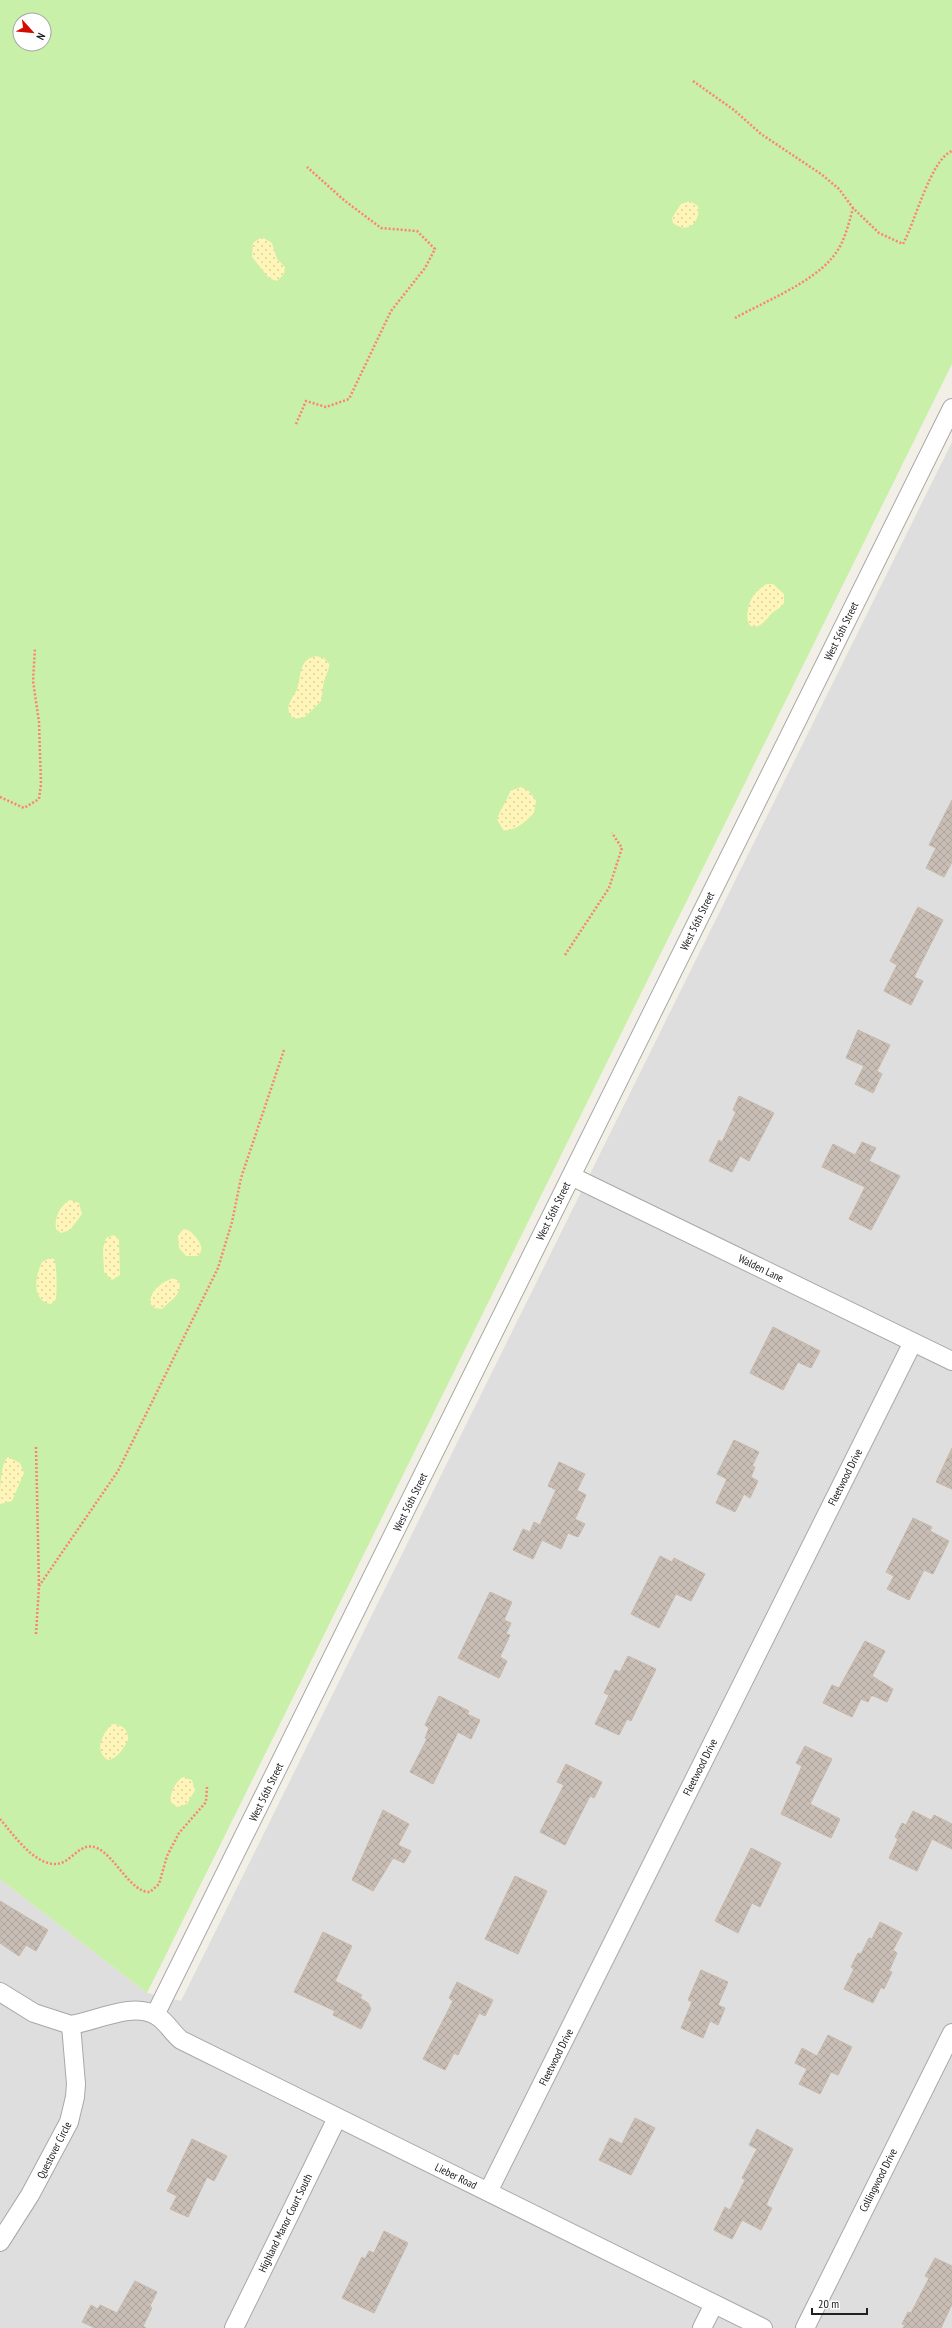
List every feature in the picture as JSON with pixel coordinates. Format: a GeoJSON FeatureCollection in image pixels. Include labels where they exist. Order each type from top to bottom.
{"type":"FeatureCollection","features":[{"type":"Feature","properties":{"kind":"street","name":"West 56th Street"},"geometry":{"type":"LineString","coordinates":[[155,2015],[952,408]]}},
{"type":"Feature","properties":{"kind":"street","name":"Walden Lane"},"geometry":{"type":"LineString","coordinates":[[571,1176],[952,1361]]}},
{"type":"Feature","properties":{"kind":"street","name":"Fleetwood Drive"},"geometry":{"type":"LineString","coordinates":[[488,2192],[913,1342]]}},
{"type":"Feature","properties":{"kind":"street"},"geometry":{"type":"LineString","coordinates":[[0,1992],[34,2013],[71,2025],[92,2021],[125,2011],[144,2011],[155,2015]]}},
{"type":"Feature","properties":{"kind":"street","name":"Lieber Road"},"geometry":{"type":"LineString","coordinates":[[155,2015],[181,2040],[763,2328]]}},
{"type":"Feature","properties":{"kind":"street","name":"Questover Circle"},"geometry":{"type":"LineString","coordinates":[[0,2242],[30,2195],[69,2122],[75,2097],[76,2084],[71,2025]]}},
{"type":"Feature","properties":{"kind":"street","name":"Collingwood Drive"},"geometry":{"type":"LineString","coordinates":[[805,2328],[952,2033]]}},
{"type":"Feature","properties":{"kind":"street","name":"Highland Manor Court South"},"geometry":{"type":"LineString","coordinates":[[234,2328],[337,2118]]}},
{"type":"Feature","properties":{"kind":"street"},"geometry":{"type":"LineString","coordinates":[[702,2328],[714,2304]]}},
{"type":"Feature","properties":{"kind":"path"},"geometry":{"type":"LineString","coordinates":[[694,81],[734,110],[761,134],[821,174],[839,189],[852,208],[879,233],[903,244],[911,229],[932,172],[947,153],[952,151]]}},
{"type":"Feature","properties":{"kind":"path"},"geometry":{"type":"LineString","coordinates":[[296,424],[306,401],[326,407],[349,400],[391,311],[425,268],[435,249],[417,231],[381,228],[345,201],[307,167]]}},
{"type":"Feature","properties":{"kind":"path"},"geometry":{"type":"LineString","coordinates":[[735,318],[810,278],[832,258],[847,233],[852,208]]}},
{"type":"Feature","properties":{"kind":"path"},"geometry":{"type":"LineString","coordinates":[[0,797],[24,808],[39,799],[41,784],[39,722],[33,681],[35,648]]}},
{"type":"Feature","properties":{"kind":"path"},"geometry":{"type":"LineString","coordinates":[[565,955],[609,888],[622,848],[612,833]]}},
{"type":"Feature","properties":{"kind":"path"},"geometry":{"type":"LineString","coordinates":[[39,1586],[118,1471],[218,1268],[232,1222],[241,1178],[284,1050]]}},
{"type":"Feature","properties":{"kind":"path"},"geometry":{"type":"LineString","coordinates":[[36,1447],[39,1586],[36,1634]]}},
{"type":"Feature","properties":{"kind":"path"},"geometry":{"type":"LineString","coordinates":[[0,1819],[35,1856],[54,1864],[66,1862],[80,1850],[90,1846],[94,1847],[121,1868],[138,1889],[144,1892],[150,1892],[159,1884],[167,1856],[179,1833],[206,1802],[207,1787]]}},
{"type":"Feature","properties":{"kind":"shaded area"},"geometry":{"type":"Polygon","coordinates":[[[952,442],[952,2328],[0,2328],[0,1879],[147,1993],[181,2001],[952,442]]]}},
{"type":"Feature","properties":{"kind":"green space"},"geometry":{"type":"Polygon","coordinates":[[[0,0],[952,0],[952,364],[147,1993],[0,1879],[0,0]]]}},
{"type":"Feature","properties":{"kind":"sand"},"geometry":{"type":"Polygon","coordinates":[[[690,201],[698,206],[695,222],[684,228],[673,223],[672,218],[681,204],[690,201]]]}},
{"type":"Feature","properties":{"kind":"sand"},"geometry":{"type":"Polygon","coordinates":[[[262,237],[272,243],[277,259],[285,267],[284,274],[277,281],[269,278],[252,257],[253,243],[262,237]]]}},
{"type":"Feature","properties":{"kind":"sand"},"geometry":{"type":"Polygon","coordinates":[[[767,584],[773,584],[784,594],[784,603],[762,624],[753,627],[748,622],[747,618],[750,603],[752,597],[767,584]]]}},
{"type":"Feature","properties":{"kind":"sand"},"geometry":{"type":"Polygon","coordinates":[[[316,656],[324,658],[330,665],[324,681],[321,701],[305,717],[294,719],[289,712],[289,704],[299,684],[303,665],[310,658],[316,656]]]}},
{"type":"Feature","properties":{"kind":"sand"},"geometry":{"type":"Polygon","coordinates":[[[521,787],[529,791],[536,801],[534,813],[516,828],[503,830],[497,819],[498,815],[510,791],[521,787]]]}},
{"type":"Feature","properties":{"kind":"sand"},"geometry":{"type":"Polygon","coordinates":[[[70,1200],[79,1203],[82,1214],[70,1230],[61,1233],[56,1229],[58,1212],[66,1202],[70,1200]]]}},
{"type":"Feature","properties":{"kind":"sand"},"geometry":{"type":"Polygon","coordinates":[[[183,1229],[190,1231],[196,1236],[200,1243],[202,1250],[198,1256],[186,1256],[179,1248],[178,1236],[183,1229]]]}},
{"type":"Feature","properties":{"kind":"sand"},"geometry":{"type":"Polygon","coordinates":[[[114,1235],[119,1240],[120,1275],[112,1280],[104,1272],[103,1249],[106,1238],[114,1235]]]}},
{"type":"Feature","properties":{"kind":"sand"},"geometry":{"type":"Polygon","coordinates":[[[50,1258],[54,1259],[56,1266],[57,1290],[56,1299],[51,1304],[40,1298],[36,1287],[36,1281],[42,1262],[50,1258]]]}},
{"type":"Feature","properties":{"kind":"sand"},"geometry":{"type":"Polygon","coordinates":[[[173,1278],[179,1281],[180,1286],[177,1294],[162,1309],[154,1308],[150,1303],[152,1294],[157,1287],[173,1278]]]}},
{"type":"Feature","properties":{"kind":"sand"},"geometry":{"type":"Polygon","coordinates":[[[8,1457],[20,1463],[24,1473],[12,1501],[0,1504],[0,1485],[3,1465],[8,1457]]]}},
{"type":"Feature","properties":{"kind":"sand"},"geometry":{"type":"Polygon","coordinates":[[[112,1724],[122,1726],[124,1728],[128,1736],[128,1740],[122,1750],[114,1758],[108,1760],[103,1756],[100,1747],[105,1732],[112,1724]]]}},
{"type":"Feature","properties":{"kind":"sand"},"geometry":{"type":"Polygon","coordinates":[[[183,1777],[192,1780],[195,1790],[187,1804],[177,1807],[171,1802],[171,1795],[180,1779],[183,1777]]]}},
{"type":"Feature","properties":{"kind":"building"},"geometry":{"type":"Polygon","coordinates":[[[952,800],[952,862],[944,877],[926,868],[936,848],[929,845],[952,800]]]}},
{"type":"Feature","properties":{"kind":"building"},"geometry":{"type":"Polygon","coordinates":[[[918,907],[943,920],[914,977],[923,981],[911,1005],[884,991],[897,965],[890,961],[918,907]]]}},
{"type":"Feature","properties":{"kind":"building"},"geometry":{"type":"Polygon","coordinates":[[[858,1030],[890,1045],[877,1071],[882,1074],[873,1093],[855,1084],[864,1066],[846,1058],[858,1030]]]}},
{"type":"Feature","properties":{"kind":"building"},"geometry":{"type":"Polygon","coordinates":[[[739,1096],[774,1113],[749,1161],[740,1156],[732,1172],[709,1161],[719,1140],[722,1142],[736,1112],[733,1110],[739,1096]]]}},
{"type":"Feature","properties":{"kind":"building"},"geometry":{"type":"Polygon","coordinates":[[[862,1142],[876,1148],[869,1161],[900,1176],[871,1230],[849,1219],[865,1187],[822,1167],[833,1144],[855,1155],[862,1142]]]}},
{"type":"Feature","properties":{"kind":"building"},"geometry":{"type":"Polygon","coordinates":[[[773,1327],[820,1351],[811,1368],[798,1362],[783,1390],[750,1373],[773,1327]]]}},
{"type":"Feature","properties":{"kind":"building"},"geometry":{"type":"Polygon","coordinates":[[[734,1440],[759,1452],[752,1466],[755,1467],[751,1477],[758,1481],[750,1498],[744,1494],[735,1512],[716,1503],[727,1479],[717,1474],[734,1440]]]}},
{"type":"Feature","properties":{"kind":"building"},"geometry":{"type":"Polygon","coordinates":[[[952,1448],[952,1489],[936,1482],[952,1448]]]}},
{"type":"Feature","properties":{"kind":"building"},"geometry":{"type":"Polygon","coordinates":[[[559,1462],[585,1474],[577,1490],[586,1495],[575,1519],[585,1524],[578,1537],[568,1533],[561,1549],[542,1540],[533,1559],[513,1550],[523,1529],[530,1532],[534,1522],[540,1525],[556,1490],[548,1486],[559,1462]]]}},
{"type":"Feature","properties":{"kind":"building"},"geometry":{"type":"Polygon","coordinates":[[[913,1518],[932,1527],[930,1531],[949,1541],[933,1574],[924,1570],[909,1600],[887,1589],[894,1576],[886,1572],[913,1518]]]}},
{"type":"Feature","properties":{"kind":"building"},"geometry":{"type":"Polygon","coordinates":[[[660,1556],[672,1562],[674,1558],[705,1574],[691,1601],[676,1594],[659,1628],[631,1614],[660,1556]]]}},
{"type":"Feature","properties":{"kind":"building"},"geometry":{"type":"Polygon","coordinates":[[[490,1592],[512,1602],[504,1620],[511,1623],[506,1634],[510,1635],[500,1657],[507,1661],[499,1678],[458,1658],[490,1592]]]}},
{"type":"Feature","properties":{"kind":"building"},"geometry":{"type":"Polygon","coordinates":[[[865,1641],[885,1651],[872,1676],[893,1689],[887,1702],[874,1696],[871,1696],[868,1702],[861,1699],[852,1717],[823,1703],[832,1685],[839,1688],[865,1641]]]}},
{"type":"Feature","properties":{"kind":"building"},"geometry":{"type":"Polygon","coordinates":[[[628,1656],[656,1669],[631,1721],[627,1719],[619,1735],[595,1724],[609,1695],[604,1693],[615,1670],[620,1672],[628,1656]]]}},
{"type":"Feature","properties":{"kind":"building"},"geometry":{"type":"Polygon","coordinates":[[[439,1696],[469,1711],[467,1714],[480,1720],[471,1739],[458,1732],[433,1784],[410,1772],[427,1739],[425,1738],[429,1728],[425,1725],[439,1696]]]}},
{"type":"Feature","properties":{"kind":"building"},"geometry":{"type":"Polygon","coordinates":[[[805,1746],[832,1759],[810,1804],[840,1819],[831,1838],[781,1814],[802,1766],[796,1763],[805,1746]]]}},
{"type":"Feature","properties":{"kind":"building"},"geometry":{"type":"Polygon","coordinates":[[[566,1764],[602,1782],[594,1798],[590,1796],[565,1845],[540,1832],[564,1785],[557,1782],[566,1764]]]}},
{"type":"Feature","properties":{"kind":"building"},"geometry":{"type":"Polygon","coordinates":[[[383,1810],[409,1824],[398,1845],[411,1851],[404,1863],[393,1858],[373,1891],[352,1880],[383,1810]]]}},
{"type":"Feature","properties":{"kind":"building"},"geometry":{"type":"Polygon","coordinates":[[[913,1811],[931,1820],[934,1815],[952,1824],[952,1849],[932,1839],[917,1871],[889,1858],[898,1839],[895,1837],[902,1823],[906,1825],[913,1811]]]}},
{"type":"Feature","properties":{"kind":"building"},"geometry":{"type":"Polygon","coordinates":[[[751,1848],[781,1863],[760,1907],[752,1903],[738,1933],[715,1921],[751,1848]]]}},
{"type":"Feature","properties":{"kind":"building"},"geometry":{"type":"Polygon","coordinates":[[[515,1876],[547,1891],[518,1954],[485,1939],[515,1876]]]}},
{"type":"Feature","properties":{"kind":"building"},"geometry":{"type":"Polygon","coordinates":[[[0,1901],[48,1930],[36,1951],[26,1945],[19,1956],[0,1943],[0,1901]]]}},
{"type":"Feature","properties":{"kind":"building"},"geometry":{"type":"Polygon","coordinates":[[[880,1922],[902,1933],[893,1950],[897,1953],[889,1971],[892,1972],[884,1989],[881,1987],[873,2003],[844,1989],[854,1969],[851,1967],[858,1953],[861,1954],[869,1938],[872,1939],[880,1922]]]}},
{"type":"Feature","properties":{"kind":"building"},"geometry":{"type":"Polygon","coordinates":[[[323,1932],[352,1946],[335,1981],[362,1995],[360,1998],[368,2003],[371,2009],[361,2029],[333,2015],[335,2011],[294,1992],[323,1932]]]}},
{"type":"Feature","properties":{"kind":"building"},"geometry":{"type":"Polygon","coordinates":[[[701,1970],[728,1982],[718,2005],[725,2008],[718,2025],[710,2021],[703,2038],[681,2028],[692,2002],[688,2000],[701,1970]]]}},
{"type":"Feature","properties":{"kind":"building"},"geometry":{"type":"Polygon","coordinates":[[[457,1982],[493,2000],[485,2016],[479,2013],[458,2055],[454,2053],[445,2070],[423,2059],[453,2001],[449,1998],[457,1982]]]}},
{"type":"Feature","properties":{"kind":"building"},"geometry":{"type":"Polygon","coordinates":[[[828,2035],[852,2047],[838,2075],[831,2072],[820,2094],[799,2084],[807,2069],[795,2063],[802,2048],[817,2056],[828,2035]]]}},
{"type":"Feature","properties":{"kind":"building"},"geometry":{"type":"Polygon","coordinates":[[[635,2118],[655,2128],[631,2175],[599,2160],[610,2138],[622,2144],[635,2118]]]}},
{"type":"Feature","properties":{"kind":"building"},"geometry":{"type":"Polygon","coordinates":[[[757,2129],[793,2149],[766,2205],[772,2208],[761,2230],[742,2220],[732,2239],[714,2230],[725,2207],[730,2210],[745,2180],[742,2178],[757,2149],[749,2145],[757,2129]]]}},
{"type":"Feature","properties":{"kind":"building"},"geometry":{"type":"Polygon","coordinates":[[[192,2139],[227,2156],[214,2181],[207,2177],[188,2217],[170,2209],[177,2196],[167,2191],[192,2139]]]}},
{"type":"Feature","properties":{"kind":"building"},"geometry":{"type":"Polygon","coordinates":[[[384,2231],[408,2243],[374,2313],[342,2298],[362,2257],[365,2259],[369,2251],[374,2253],[384,2231]]]}},
{"type":"Feature","properties":{"kind":"building"},"geometry":{"type":"Polygon","coordinates":[[[935,2258],[952,2266],[952,2304],[941,2328],[903,2328],[905,2325],[902,2324],[908,2312],[911,2313],[929,2278],[925,2276],[935,2258]]]}},
{"type":"Feature","properties":{"kind":"building"},"geometry":{"type":"Polygon","coordinates":[[[135,2281],[157,2292],[150,2306],[152,2308],[143,2326],[146,2328],[95,2328],[82,2322],[91,2305],[98,2309],[100,2305],[117,2313],[135,2281]]]}}]}
